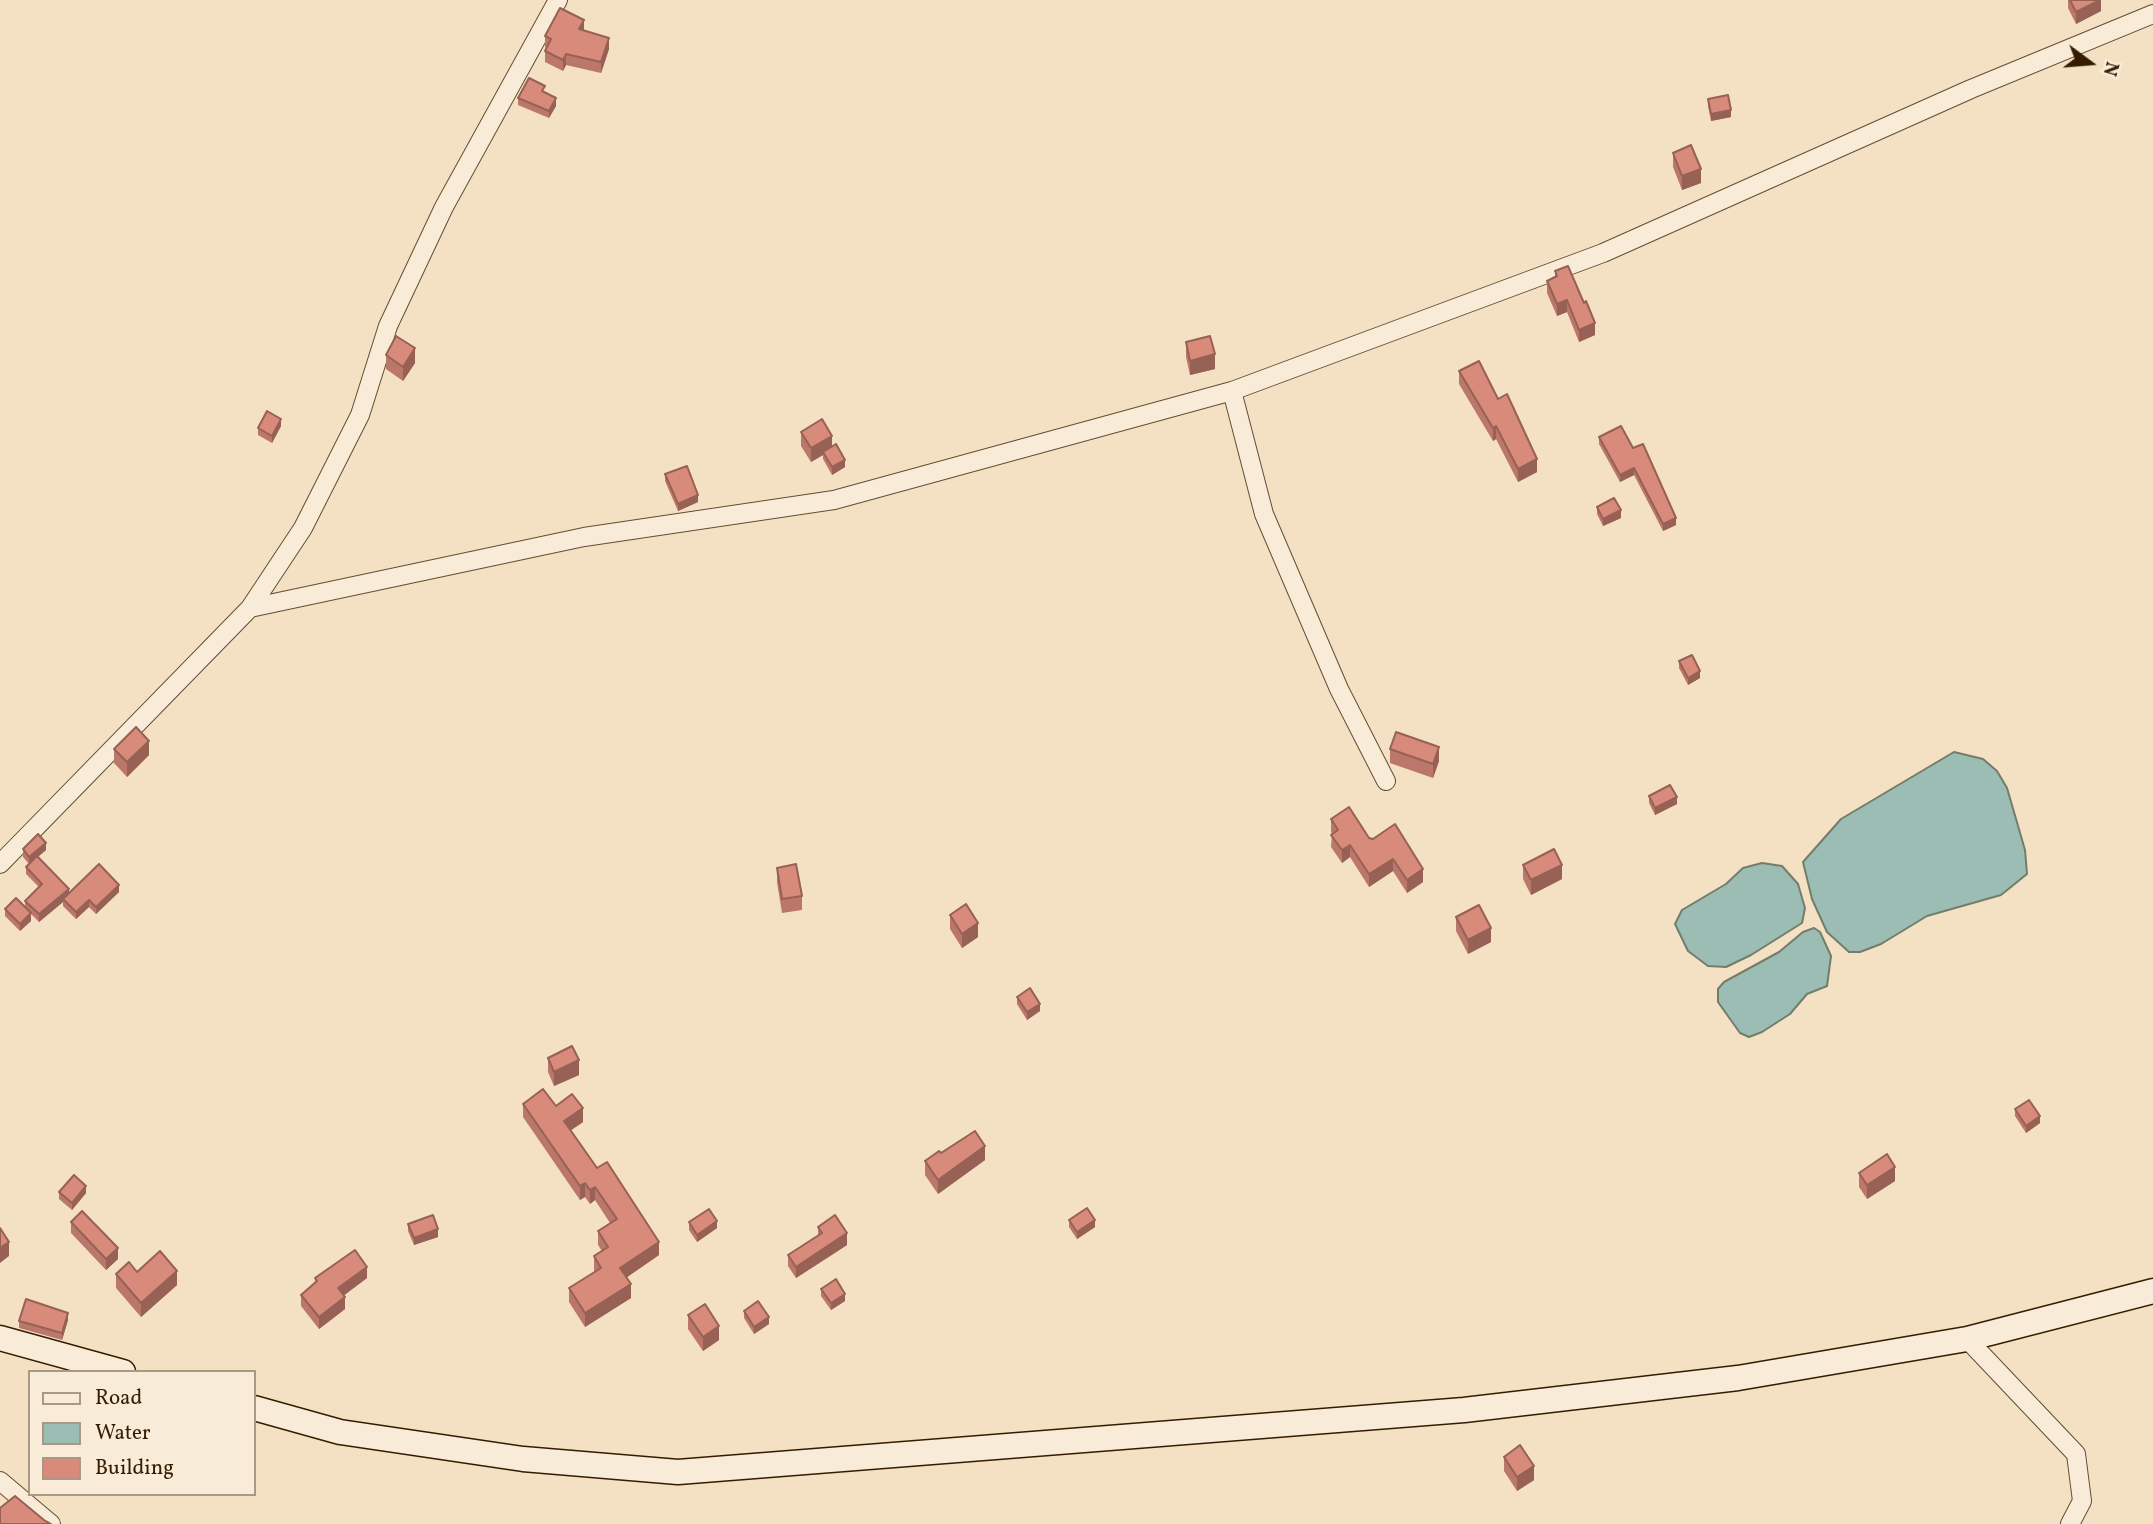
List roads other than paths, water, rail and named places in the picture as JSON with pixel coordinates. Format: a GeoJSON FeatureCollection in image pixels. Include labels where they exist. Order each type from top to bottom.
{"type":"FeatureCollection","features":[{"type":"Feature","properties":{"kind":"street"},"geometry":{"type":"LineString","coordinates":[[0,864],[250,608],[309,517],[360,415],[388,326],[444,207],[558,0]]}},
{"type":"Feature","properties":{"kind":"street"},"geometry":{"type":"LineString","coordinates":[[250,608],[584,537],[834,500],[1232,391],[1603,253],[1971,89],[2153,13]]}},
{"type":"Feature","properties":{"kind":"street"},"geometry":{"type":"LineString","coordinates":[[1232,391],[1264,514],[1339,689],[1386,781]]}},
{"type":"Feature","properties":{"kind":"street"},"geometry":{"type":"LineString","coordinates":[[256,1409],[340,1432],[523,1458],[678,1472],[1464,1410],[1738,1378],[1968,1339],[2153,1291]]}},
{"type":"Feature","properties":{"kind":"street"},"geometry":{"type":"LineString","coordinates":[[0,1338],[116,1370]]}},
{"type":"Feature","properties":{"kind":"street"},"geometry":{"type":"LineString","coordinates":[[1968,1339],[2076,1454],[2082,1501],[2070,1524]]}},
{"type":"Feature","properties":{"kind":"street"},"geometry":{"type":"LineString","coordinates":[[0,1481],[51,1524]]}},
{"type":"Feature","properties":{"kind":"water"},"geometry":{"type":"Polygon","coordinates":[[[1954,752],[1983,759],[1997,771],[2007,788],[2025,850],[2027,874],[2001,895],[1927,916],[1881,944],[1860,952],[1849,952],[1827,932],[1812,899],[1803,862],[1841,819],[1954,752]]]}},
{"type":"Feature","properties":{"kind":"water"},"geometry":{"type":"Polygon","coordinates":[[[1762,863],[1782,866],[1798,884],[1805,908],[1802,923],[1751,955],[1726,967],[1708,966],[1688,951],[1675,924],[1682,910],[1726,884],[1743,868],[1762,863]]]}},
{"type":"Feature","properties":{"kind":"water"},"geometry":{"type":"Polygon","coordinates":[[[1814,928],[1820,932],[1831,956],[1827,986],[1807,994],[1790,1014],[1762,1032],[1749,1037],[1740,1033],[1718,1002],[1718,989],[1724,982],[1779,952],[1803,932],[1814,928]]]}}]}
